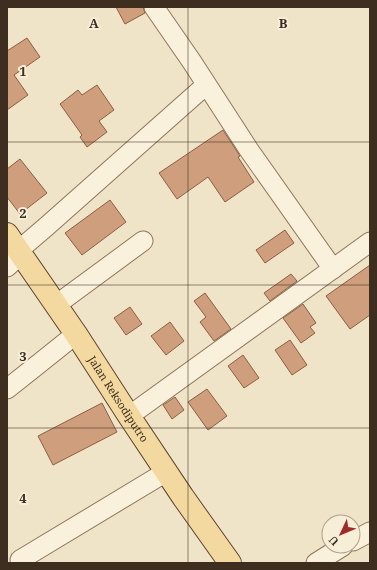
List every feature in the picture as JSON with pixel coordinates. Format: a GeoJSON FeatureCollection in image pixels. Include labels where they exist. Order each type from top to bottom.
{"type":"FeatureCollection","features":[{"type":"Feature","properties":{"kind":"main road","name":"Jalan Reksodiputro"},"geometry":{"type":"LineString","coordinates":[[13,251],[56,305],[166,472],[230,563]]}},
{"type":"Feature","properties":{"kind":"street"},"geometry":{"type":"LineString","coordinates":[[154,7],[192,62],[249,150],[333,269]]}},
{"type":"Feature","properties":{"kind":"street"},"geometry":{"type":"LineString","coordinates":[[13,251],[47,226],[206,85]]}},
{"type":"Feature","properties":{"kind":"street"},"geometry":{"type":"LineString","coordinates":[[56,305],[143,241]]}},
{"type":"Feature","properties":{"kind":"street"},"geometry":{"type":"LineString","coordinates":[[129,416],[370,242]]}},
{"type":"Feature","properties":{"kind":"street"},"geometry":{"type":"LineString","coordinates":[[7,389],[76,334]]}},
{"type":"Feature","properties":{"kind":"street"},"geometry":{"type":"LineString","coordinates":[[20,560],[166,472]]}},
{"type":"Feature","properties":{"kind":"street"},"geometry":{"type":"LineString","coordinates":[[361,537],[370,532]]}},
{"type":"Feature","properties":{"kind":"street"},"geometry":{"type":"LineString","coordinates":[[316,563],[330,554]]}},
{"type":"Feature","properties":{"kind":"building"},"geometry":{"type":"Polygon","coordinates":[[[116,7],[143,7],[145,13],[125,24],[116,7]]]}},
{"type":"Feature","properties":{"kind":"building"},"geometry":{"type":"Polygon","coordinates":[[[27,38],[40,57],[14,75],[28,95],[7,110],[7,51],[27,38]]]}},
{"type":"Feature","properties":{"kind":"building"},"geometry":{"type":"Polygon","coordinates":[[[97,85],[114,110],[99,121],[107,132],[87,147],[80,137],[82,135],[60,104],[78,90],[82,95],[97,85]]]}},
{"type":"Feature","properties":{"kind":"building"},"geometry":{"type":"Polygon","coordinates":[[[223,130],[240,156],[238,157],[254,182],[225,202],[208,177],[177,199],[159,173],[223,130]]]}},
{"type":"Feature","properties":{"kind":"building"},"geometry":{"type":"Polygon","coordinates":[[[20,159],[47,193],[20,214],[7,197],[7,169],[20,159]]]}},
{"type":"Feature","properties":{"kind":"building"},"geometry":{"type":"Polygon","coordinates":[[[110,200],[126,222],[82,255],[65,233],[110,200]]]}},
{"type":"Feature","properties":{"kind":"building"},"geometry":{"type":"Polygon","coordinates":[[[285,230],[294,243],[265,263],[256,250],[285,230]]]}},
{"type":"Feature","properties":{"kind":"building"},"geometry":{"type":"Polygon","coordinates":[[[370,265],[370,315],[350,329],[326,296],[370,265]]]}},
{"type":"Feature","properties":{"kind":"building"},"geometry":{"type":"Polygon","coordinates":[[[291,274],[297,281],[270,301],[264,293],[291,274]]]}},
{"type":"Feature","properties":{"kind":"building"},"geometry":{"type":"Polygon","coordinates":[[[205,293],[231,329],[214,341],[200,322],[206,317],[194,301],[205,293]]]}},
{"type":"Feature","properties":{"kind":"building"},"geometry":{"type":"Polygon","coordinates":[[[303,304],[316,323],[310,327],[315,333],[301,343],[283,318],[303,304]]]}},
{"type":"Feature","properties":{"kind":"building"},"geometry":{"type":"Polygon","coordinates":[[[130,307],[142,324],[126,335],[114,318],[130,307]]]}},
{"type":"Feature","properties":{"kind":"building"},"geometry":{"type":"Polygon","coordinates":[[[170,322],[184,341],[166,355],[151,336],[170,322]]]}},
{"type":"Feature","properties":{"kind":"building"},"geometry":{"type":"Polygon","coordinates":[[[290,340],[307,365],[292,375],[275,350],[290,340]]]}},
{"type":"Feature","properties":{"kind":"building"},"geometry":{"type":"Polygon","coordinates":[[[243,355],[259,378],[244,388],[228,366],[243,355]]]}},
{"type":"Feature","properties":{"kind":"building"},"geometry":{"type":"Polygon","coordinates":[[[207,389],[227,416],[208,430],[188,402],[207,389]]]}},
{"type":"Feature","properties":{"kind":"building"},"geometry":{"type":"Polygon","coordinates":[[[175,397],[184,410],[172,419],[163,405],[175,397]]]}},
{"type":"Feature","properties":{"kind":"building"},"geometry":{"type":"Polygon","coordinates":[[[102,403],[117,432],[53,465],[38,436],[102,403]]]}}]}
